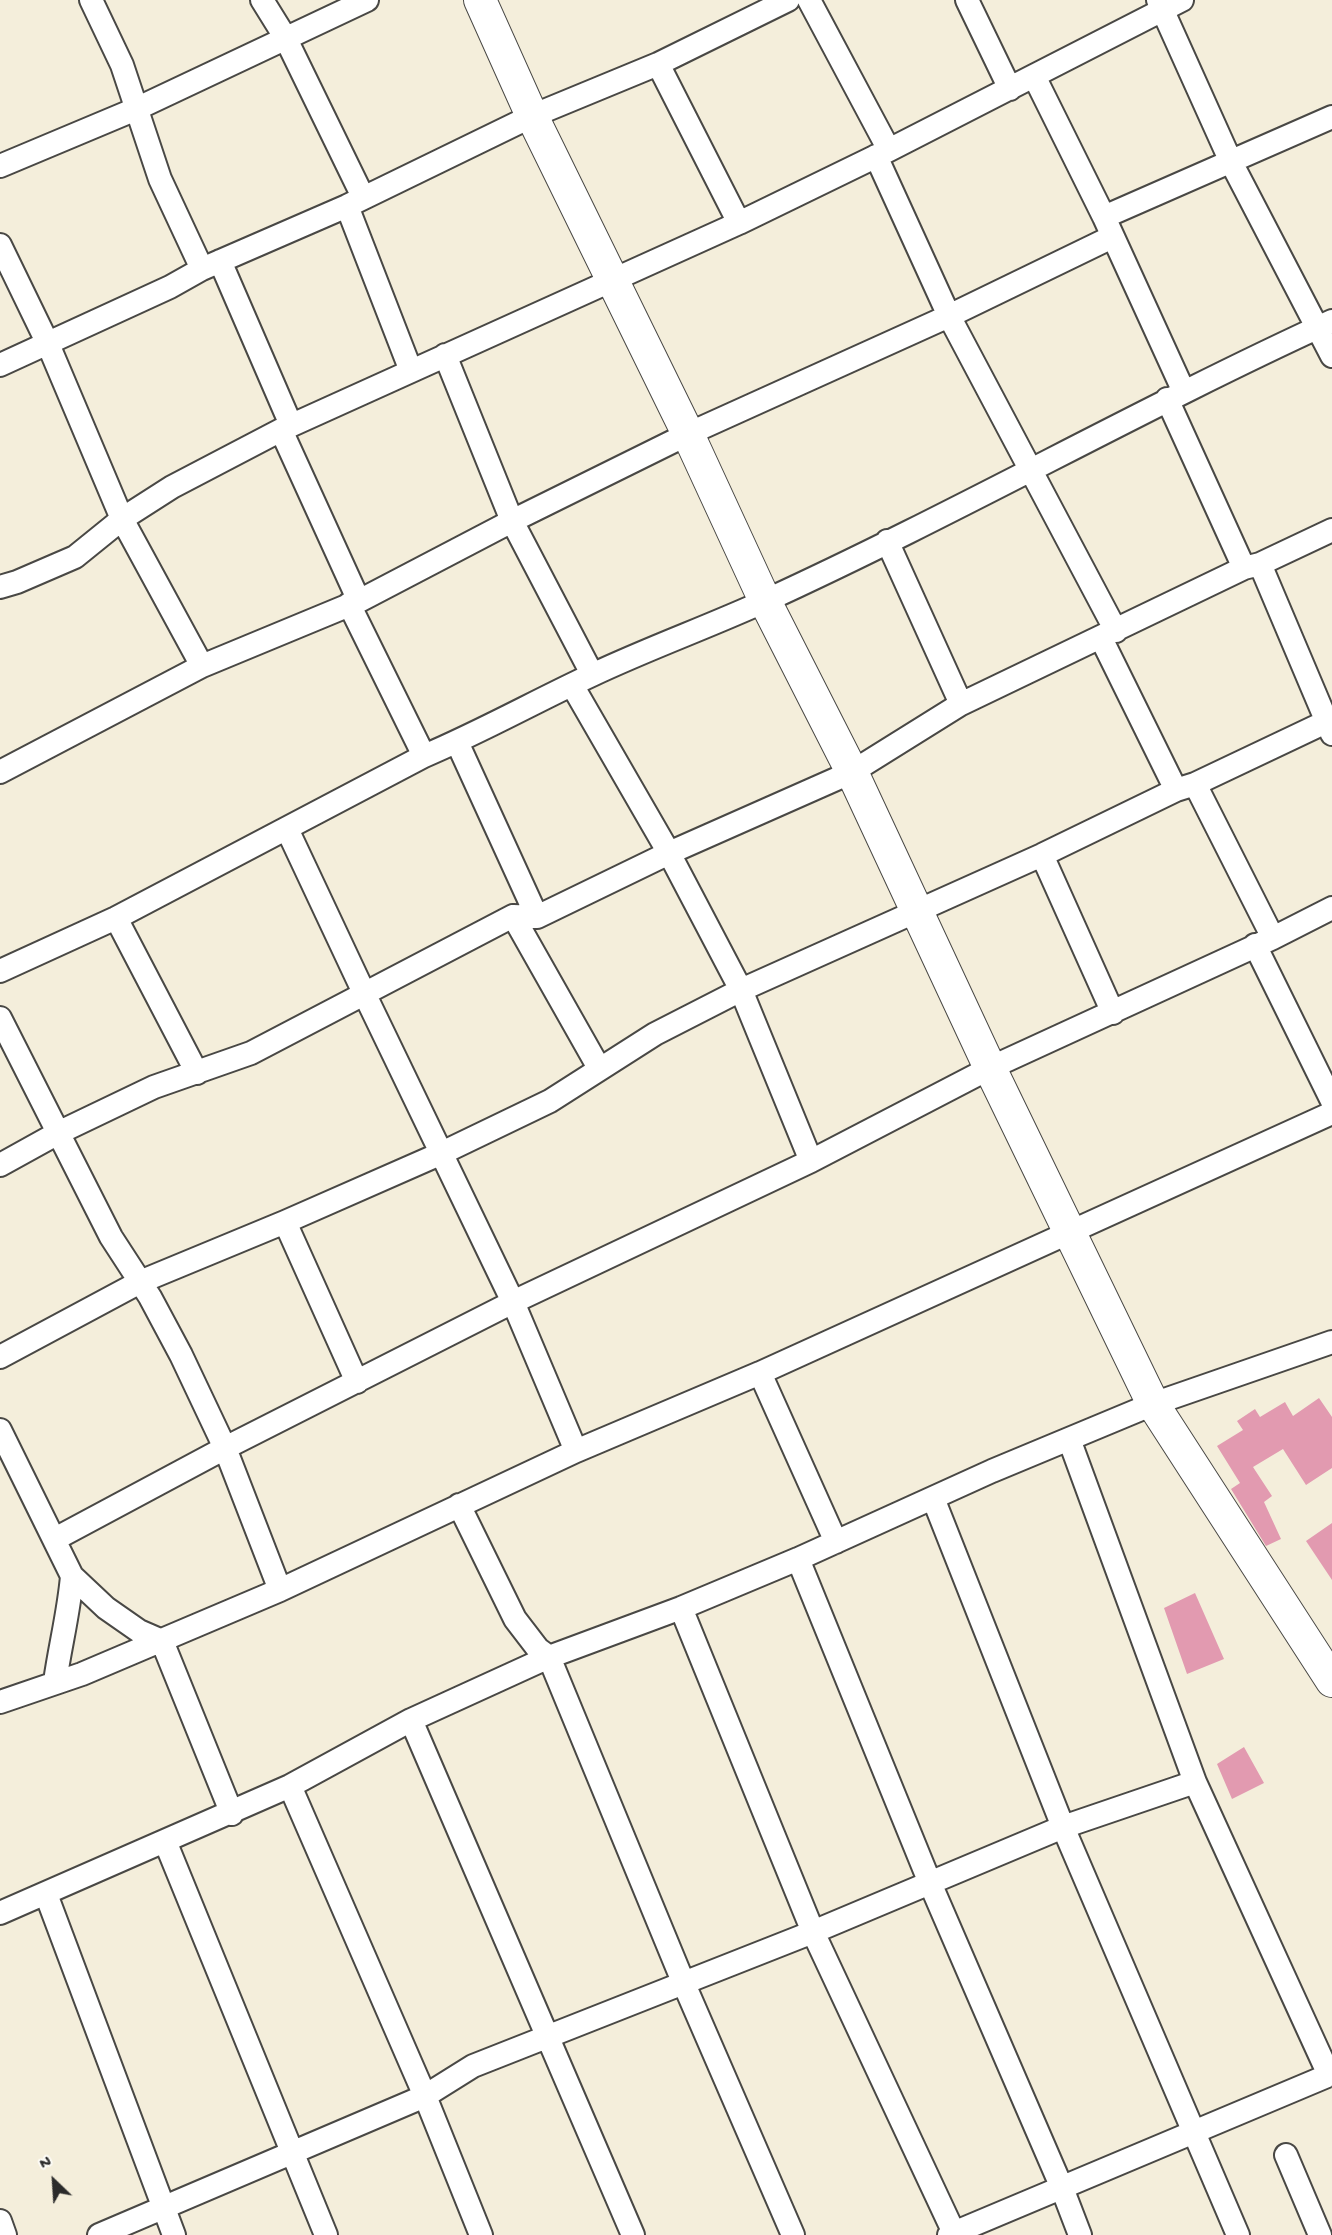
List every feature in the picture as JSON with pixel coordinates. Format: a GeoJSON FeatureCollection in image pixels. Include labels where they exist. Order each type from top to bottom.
{"type":"FeatureCollection","features":[{"type":"Feature","properties":{"kind":"street"},"geometry":{"type":"LineString","coordinates":[[91,0],[122,65],[160,180],[211,265],[286,428],[354,603],[424,756]]}},
{"type":"Feature","properties":{"kind":"street"},"geometry":{"type":"LineString","coordinates":[[262,0],[285,37],[355,202],[411,371]]}},
{"type":"Feature","properties":{"kind":"street"},"geometry":{"type":"LineString","coordinates":[[0,166],[136,110],[285,37],[367,0]]}},
{"type":"Feature","properties":{"kind":"street"},"geometry":{"type":"LineString","coordinates":[[480,0],[532,116],[688,434],[765,601],[852,772],[1068,1232],[1153,1404],[1332,1682]]}},
{"type":"Feature","properties":{"kind":"street"},"geometry":{"type":"LineString","coordinates":[[0,364],[170,287],[211,265],[355,202],[532,116],[658,64],[788,0]]}},
{"type":"Feature","properties":{"kind":"street"},"geometry":{"type":"LineString","coordinates":[[809,0],[882,153],[949,316],[1030,471],[1108,635],[1264,942],[1332,1101]]}},
{"type":"Feature","properties":{"kind":"street"},"geometry":{"type":"LineString","coordinates":[[967,0],[1010,89]]}},
{"type":"Feature","properties":{"kind":"street"},"geometry":{"type":"LineString","coordinates":[[0,587],[75,557],[122,519],[172,487],[286,428],[739,223],[1010,89],[1167,3],[1232,162],[1324,324],[1332,356]]}},
{"type":"Feature","properties":{"kind":"street"},"geometry":{"type":"LineString","coordinates":[[658,64],[739,223]]}},
{"type":"Feature","properties":{"kind":"street"},"geometry":{"type":"LineString","coordinates":[[0,1357],[140,1282],[442,1153],[550,1101],[655,1034],[741,990],[1042,855],[1185,787],[1330,725],[1252,566],[1175,396],[1108,227],[1034,76]]}},
{"type":"Feature","properties":{"kind":"street"},"geometry":{"type":"LineString","coordinates":[[0,772],[202,666],[354,603],[512,521],[688,434],[949,316],[1108,227],[1232,162],[1332,117]]}},
{"type":"Feature","properties":{"kind":"street"},"geometry":{"type":"LineString","coordinates":[[0,245],[48,344],[122,519],[202,666]]}},
{"type":"Feature","properties":{"kind":"street"},"geometry":{"type":"LineString","coordinates":[[0,971],[116,918],[424,756],[457,742],[592,674],[765,601],[1324,324]]}},
{"type":"Feature","properties":{"kind":"street"},"geometry":{"type":"LineString","coordinates":[[445,355],[512,521],[592,674]]}},
{"type":"Feature","properties":{"kind":"street"},"geometry":{"type":"LineString","coordinates":[[0,1165],[58,1132],[154,1087],[251,1053],[513,916],[537,916],[669,853],[852,772],[961,704],[1332,530]]}},
{"type":"Feature","properties":{"kind":"street"},"geometry":{"type":"LineString","coordinates":[[887,541],[961,704]]}},
{"type":"Feature","properties":{"kind":"street"},"geometry":{"type":"LineString","coordinates":[[572,685],[669,853],[741,990],[811,1161]]}},
{"type":"Feature","properties":{"kind":"street"},"geometry":{"type":"LineString","coordinates":[[457,742],[537,916]]}},
{"type":"Feature","properties":{"kind":"street"},"geometry":{"type":"LineString","coordinates":[[287,829],[513,1302],[576,1451]]}},
{"type":"Feature","properties":{"kind":"street"},"geometry":{"type":"LineString","coordinates":[[1042,855],[1113,1012]]}},
{"type":"Feature","properties":{"kind":"street"},"geometry":{"type":"LineString","coordinates":[[55,1539],[225,1448],[513,1302],[811,1161],[990,1068],[1264,942],[1332,908]]}},
{"type":"Feature","properties":{"kind":"street"},"geometry":{"type":"LineString","coordinates":[[513,916],[599,1068]]}},
{"type":"Feature","properties":{"kind":"street"},"geometry":{"type":"LineString","coordinates":[[116,918],[197,1073]]}},
{"type":"Feature","properties":{"kind":"street"},"geometry":{"type":"LineString","coordinates":[[0,1018],[111,1237],[140,1282],[181,1356],[225,1448],[280,1590]]}},
{"type":"Feature","properties":{"kind":"street"},"geometry":{"type":"LineString","coordinates":[[0,1702],[82,1674],[280,1590],[576,1451],[760,1373],[1332,1113]]}},
{"type":"Feature","properties":{"kind":"street"},"geometry":{"type":"LineString","coordinates":[[285,1222],[357,1382]]}},
{"type":"Feature","properties":{"kind":"street"},"geometry":{"type":"LineString","coordinates":[[0,1913],[231,1814],[290,1786],[411,1720],[549,1657],[681,1608],[798,1559],[1069,1438],[1153,1404],[1332,1342]]}},
{"type":"Feature","properties":{"kind":"street"},"geometry":{"type":"LineString","coordinates":[[760,1373],[836,1542]]}},
{"type":"Feature","properties":{"kind":"street"},"geometry":{"type":"LineString","coordinates":[[0,1430],[72,1576],[114,1614],[139,1631],[162,1641],[231,1814]]}},
{"type":"Feature","properties":{"kind":"street"},"geometry":{"type":"LineString","coordinates":[[681,1608],[813,1932],[952,2234],[1331,2074],[1195,1782],[1069,1438]]}},
{"type":"Feature","properties":{"kind":"street"},"geometry":{"type":"LineString","coordinates":[[933,1498],[1063,1827],[1238,2235]]}},
{"type":"Feature","properties":{"kind":"street"},"geometry":{"type":"LineString","coordinates":[[459,1505],[515,1618],[538,1649],[549,1657],[684,1984],[793,2235]]}},
{"type":"Feature","properties":{"kind":"street"},"geometry":{"type":"LineString","coordinates":[[798,1559],[930,1883],[1062,2188],[1080,2235]]}},
{"type":"Feature","properties":{"kind":"street"},"geometry":{"type":"LineString","coordinates":[[55,1682],[70,1607],[72,1576]]}},
{"type":"Feature","properties":{"kind":"street"},"geometry":{"type":"LineString","coordinates":[[411,1720],[549,2035],[633,2235]]}},
{"type":"Feature","properties":{"kind":"street"},"geometry":{"type":"LineString","coordinates":[[99,2235],[425,2096],[473,2066],[813,1932],[1063,1827],[1195,1782]]}},
{"type":"Feature","properties":{"kind":"street"},"geometry":{"type":"LineString","coordinates":[[290,1786],[425,2096],[481,2235]]}},
{"type":"Feature","properties":{"kind":"street"},"geometry":{"type":"LineString","coordinates":[[165,1841],[326,2235]]}},
{"type":"Feature","properties":{"kind":"street"},"geometry":{"type":"LineString","coordinates":[[46,1894],[174,2235]]}},
{"type":"Feature","properties":{"kind":"street"},"geometry":{"type":"LineString","coordinates":[[1286,2155],[1320,2235]]}},
{"type":"Feature","properties":{"kind":"street"},"geometry":{"type":"LineString","coordinates":[[0,2221],[5,2235]]}},
{"type":"Feature","properties":{"kind":"building"},"geometry":{"type":"Polygon","coordinates":[[[1319,1398],[1332,1417],[1332,1468],[1306,1485],[1283,1449],[1253,1467],[1272,1496],[1264,1502],[1281,1539],[1266,1546],[1231,1489],[1240,1483],[1217,1446],[1243,1430],[1237,1421],[1255,1409],[1260,1417],[1285,1402],[1293,1416],[1319,1398]]]}},
{"type":"Feature","properties":{"kind":"building"},"geometry":{"type":"Polygon","coordinates":[[[1332,1523],[1332,1580],[1306,1541],[1332,1523]]]}},
{"type":"Feature","properties":{"kind":"building"},"geometry":{"type":"Polygon","coordinates":[[[1195,1593],[1224,1659],[1187,1674],[1164,1608],[1195,1593]]]}},
{"type":"Feature","properties":{"kind":"building"},"geometry":{"type":"Polygon","coordinates":[[[1244,1747],[1264,1783],[1232,1799],[1217,1764],[1244,1747]]]}}]}
